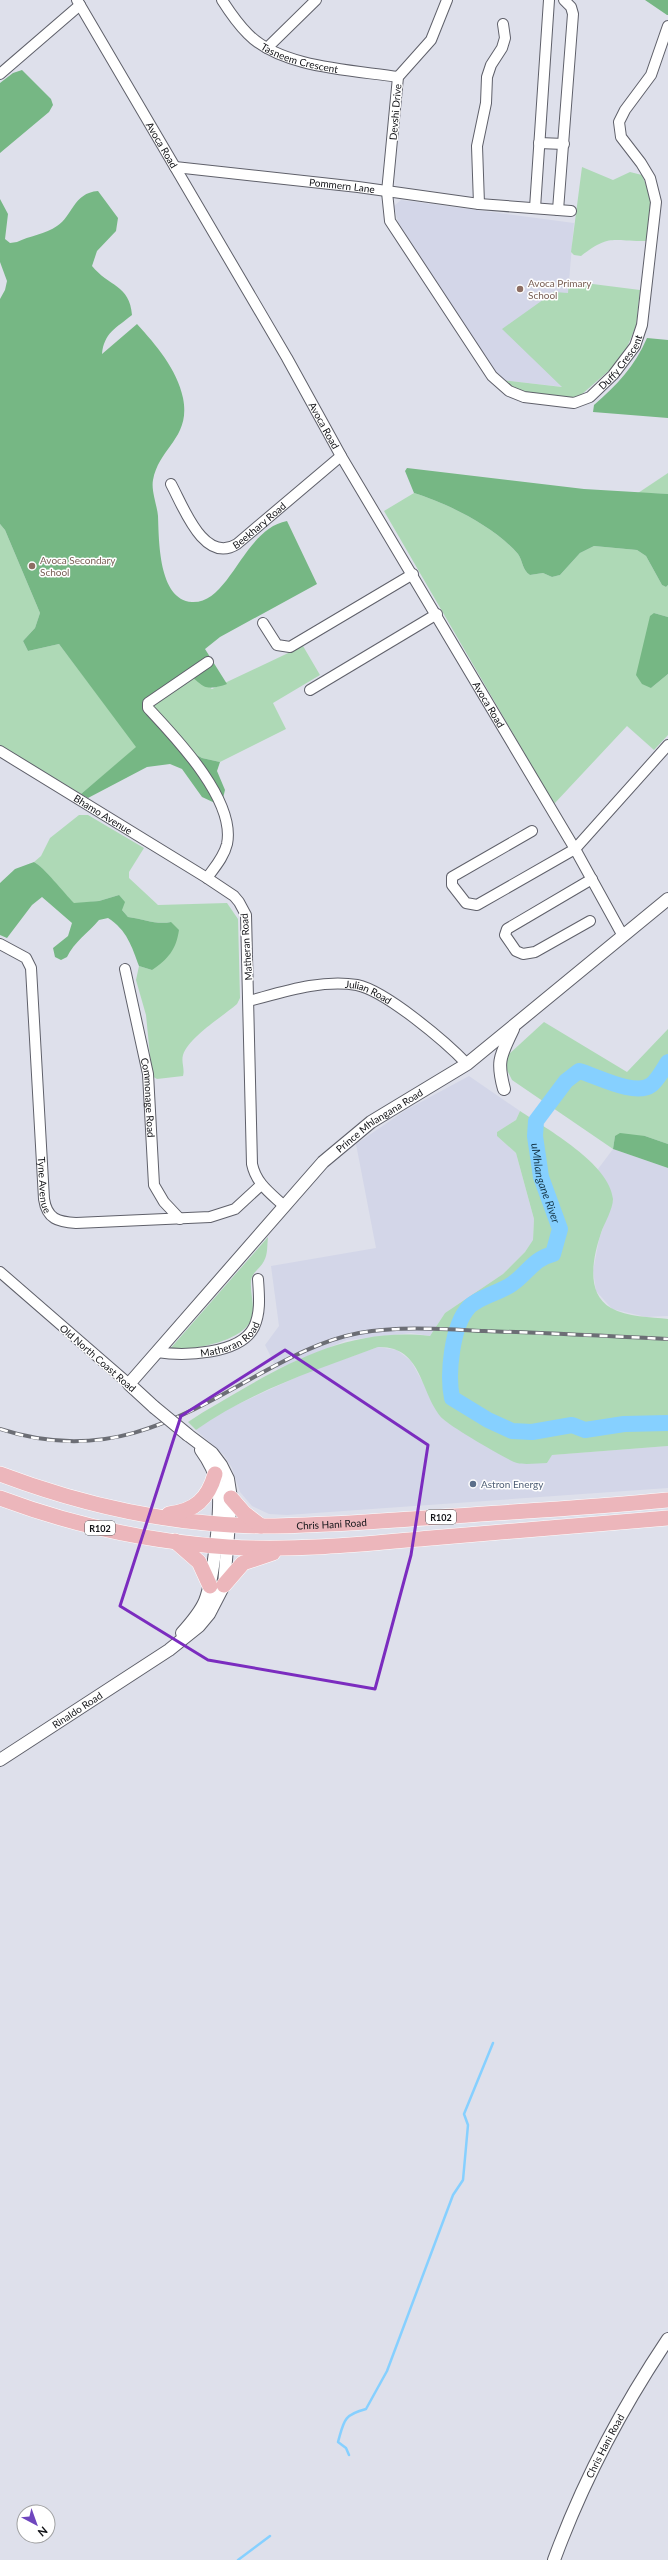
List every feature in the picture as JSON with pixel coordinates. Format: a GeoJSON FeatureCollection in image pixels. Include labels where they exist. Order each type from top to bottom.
{"type":"FeatureCollection","features":[{"type":"Feature","properties":{"kind":"main road","name":"Chris Hani Road"},"geometry":{"type":"LineString","coordinates":[[0,1474],[30,1486],[95,1504],[158,1516],[223,1524],[261,1526],[363,1522],[668,1500]]}},
{"type":"Feature","properties":{"kind":"main road"},"geometry":{"type":"LineString","coordinates":[[158,1516],[176,1514],[196,1506],[210,1489],[215,1474]]}},
{"type":"Feature","properties":{"kind":"main road","name":"Chris Hani Road"},"geometry":{"type":"LineString","coordinates":[[0,1498],[59,1518],[109,1530],[221,1546],[352,1545],[668,1518]]}},
{"type":"Feature","properties":{"kind":"main road"},"geometry":{"type":"LineString","coordinates":[[231,1498],[243,1512],[261,1526]]}},
{"type":"Feature","properties":{"kind":"main road"},"geometry":{"type":"LineString","coordinates":[[174,1540],[199,1562],[217,1586],[243,1563],[252,1558],[301,1546]]}},
{"type":"Feature","properties":{"kind":"street","name":"Tasneem Crescent"},"geometry":{"type":"LineString","coordinates":[[222,0],[248,34],[267,48],[308,63],[398,77]]}},
{"type":"Feature","properties":{"kind":"street"},"geometry":{"type":"LineString","coordinates":[[267,48],[316,0]]}},
{"type":"Feature","properties":{"kind":"street","name":"Devshi Drive"},"geometry":{"type":"LineString","coordinates":[[387,192],[398,77],[431,40],[448,0]]}},
{"type":"Feature","properties":{"kind":"street"},"geometry":{"type":"LineString","coordinates":[[535,208],[549,0]]}},
{"type":"Feature","properties":{"kind":"street"},"geometry":{"type":"LineString","coordinates":[[558,210],[574,14],[571,7],[564,0]]}},
{"type":"Feature","properties":{"kind":"street"},"geometry":{"type":"LineString","coordinates":[[0,74],[79,2]]}},
{"type":"Feature","properties":{"kind":"street","name":"Avoca Road"},"geometry":{"type":"LineString","coordinates":[[79,2],[342,456],[575,849],[623,936]]}},
{"type":"Feature","properties":{"kind":"street"},"geometry":{"type":"LineString","coordinates":[[479,204],[477,146],[486,103],[487,76],[491,65],[502,48],[505,38],[503,24]]}},
{"type":"Feature","properties":{"kind":"street","name":"Duffy Crescent"},"geometry":{"type":"LineString","coordinates":[[387,192],[387,212],[392,227],[492,376],[500,385],[524,397],[560,403],[574,403],[590,397],[628,357],[642,325],[656,202],[650,178],[641,162],[621,137],[619,122],[625,110],[651,75],[668,26]]}},
{"type":"Feature","properties":{"kind":"street"},"geometry":{"type":"LineString","coordinates":[[539,143],[564,144]]}},
{"type":"Feature","properties":{"kind":"street","name":"Pommern Lane"},"geometry":{"type":"LineString","coordinates":[[175,167],[358,187],[479,204],[510,205],[571,211]]}},
{"type":"Feature","properties":{"kind":"street","name":"Beekhary Road"},"geometry":{"type":"LineString","coordinates":[[171,484],[202,538],[214,547],[226,549],[237,544],[342,456]]}},
{"type":"Feature","properties":{"kind":"street"},"geometry":{"type":"LineString","coordinates":[[263,623],[277,645],[290,647],[413,574]]}},
{"type":"Feature","properties":{"kind":"street"},"geometry":{"type":"LineString","coordinates":[[310,690],[437,614]]}},
{"type":"Feature","properties":{"kind":"street"},"geometry":{"type":"LineString","coordinates":[[207,878],[224,852],[228,837],[216,792],[181,743],[148,708],[148,703],[208,662]]}},
{"type":"Feature","properties":{"kind":"street"},"geometry":{"type":"LineString","coordinates":[[532,832],[452,877],[452,885],[466,903],[477,905],[575,849],[668,745]]}},
{"type":"Feature","properties":{"kind":"street","name":"Bhamo Avenue"},"geometry":{"type":"LineString","coordinates":[[0,750],[207,878]]}},
{"type":"Feature","properties":{"kind":"street","name":"Matheran Road"},"geometry":{"type":"LineString","coordinates":[[207,878],[234,896],[246,915],[252,1164],[254,1175],[261,1185],[283,1205]]}},
{"type":"Feature","properties":{"kind":"street"},"geometry":{"type":"LineString","coordinates":[[590,921],[532,954],[516,951],[505,936],[507,929],[592,879]]}},
{"type":"Feature","properties":{"kind":"street","name":"Prince Mhlangana Road"},"geometry":{"type":"LineString","coordinates":[[129,1384],[283,1205],[323,1162],[371,1122],[467,1064],[513,1028],[668,899]]}},
{"type":"Feature","properties":{"kind":"street","name":"Tyne Avenue"},"geometry":{"type":"LineString","coordinates":[[0,944],[26,958],[31,968],[44,1199],[48,1213],[56,1220],[76,1223],[180,1219],[226,1214],[245,1202],[261,1185]]}},
{"type":"Feature","properties":{"kind":"street","name":"Commonage Road"},"geometry":{"type":"LineString","coordinates":[[125,969],[148,1074],[154,1185],[164,1202],[180,1219]]}},
{"type":"Feature","properties":{"kind":"street","name":"Julian Road"},"geometry":{"type":"LineString","coordinates":[[249,1001],[314,986],[346,984],[366,988],[445,1041],[467,1064]]}},
{"type":"Feature","properties":{"kind":"street"},"geometry":{"type":"LineString","coordinates":[[504,1089],[498,1070],[500,1059],[513,1028]]}},
{"type":"Feature","properties":{"kind":"street","name":"Old North Coast Road"},"geometry":{"type":"LineString","coordinates":[[0,1272],[154,1407],[212,1453],[221,1465],[228,1479],[231,1498],[223,1524]]}},
{"type":"Feature","properties":{"kind":"street","name":"Matheran Road"},"geometry":{"type":"LineString","coordinates":[[157,1352],[188,1355],[219,1349],[242,1340],[253,1328],[258,1317],[258,1278]]}},
{"type":"Feature","properties":{"kind":"street","name":"Old North Coast Road"},"geometry":{"type":"LineString","coordinates":[[193,1439],[215,1474],[223,1524]]}},
{"type":"Feature","properties":{"kind":"street","name":"Rinaldo Road"},"geometry":{"type":"LineString","coordinates":[[0,1760],[153,1659],[180,1635],[217,1586],[223,1524]]}},
{"type":"Feature","properties":{"kind":"street","name":"Chris Hani Road"},"geometry":{"type":"LineString","coordinates":[[554,2560],[569,2519],[598,2456],[627,2400],[668,2339]]}},
{"type":"Feature","properties":{"kind":"highlighted area"},"geometry":{"type":"Polygon","coordinates":[[[285,1350],[428,1445],[411,1555],[375,1689],[208,1660],[120,1606],[181,1416],[285,1350]]]}},
{"type":"Feature","properties":{"kind":"shaded area","name":"Avoca Primary School"},"geometry":{"type":"Polygon","coordinates":[[[401,200],[574,223],[569,281],[585,283],[573,388],[501,380],[398,222],[394,206],[401,200]]]}},
{"type":"Feature","properties":{"kind":"shaded area"},"geometry":{"type":"Polygon","coordinates":[[[469,1076],[520,1111],[516,1120],[497,1132],[497,1136],[516,1153],[534,1219],[533,1241],[525,1252],[503,1274],[445,1313],[430,1336],[411,1333],[347,1340],[277,1369],[265,1345],[279,1326],[271,1266],[376,1248],[356,1144],[406,1110],[469,1076]]]}},
{"type":"Feature","properties":{"kind":"shaded area"},"geometry":{"type":"Polygon","coordinates":[[[613,1149],[668,1168],[668,1316],[646,1317],[612,1309],[596,1291],[593,1271],[599,1239],[613,1200],[598,1169],[613,1149]]]}},
{"type":"Feature","properties":{"kind":"shaded area"},"geometry":{"type":"Polygon","coordinates":[[[378,1347],[397,1350],[411,1361],[443,1419],[517,1463],[547,1463],[551,1455],[668,1446],[668,1488],[287,1515],[269,1514],[252,1506],[240,1492],[232,1468],[224,1455],[196,1430],[221,1412],[308,1372],[378,1347]]]}},
{"type":"Feature","properties":{"kind":"green space"},"geometry":{"type":"Polygon","coordinates":[[[645,0],[668,0],[668,15],[667,15],[645,0]]]}},
{"type":"Feature","properties":{"kind":"green space"},"geometry":{"type":"Polygon","coordinates":[[[22,70],[51,99],[53,105],[49,112],[0,153],[0,83],[13,73],[22,70]]]}},
{"type":"Feature","properties":{"kind":"green space"},"geometry":{"type":"Polygon","coordinates":[[[582,167],[613,180],[630,172],[642,175],[648,191],[652,216],[646,241],[612,240],[599,244],[581,256],[574,255],[571,252],[582,167]]]}},
{"type":"Feature","properties":{"kind":"green space"},"geometry":{"type":"Polygon","coordinates":[[[98,191],[118,218],[116,231],[97,251],[92,266],[98,273],[123,292],[130,305],[132,315],[108,336],[103,347],[102,354],[137,324],[171,367],[183,398],[183,423],[179,433],[161,459],[153,480],[153,493],[158,516],[160,553],[167,580],[172,591],[181,599],[192,602],[205,599],[217,591],[259,537],[272,527],[287,521],[317,584],[220,637],[205,649],[227,684],[212,688],[203,686],[185,672],[148,698],[175,743],[202,758],[220,762],[217,771],[225,790],[223,798],[215,803],[202,797],[182,769],[170,764],[147,767],[88,798],[81,794],[136,747],[59,644],[28,651],[23,641],[35,628],[40,613],[5,530],[0,524],[0,299],[5,290],[7,281],[0,262],[0,199],[8,214],[5,239],[10,243],[17,242],[53,229],[67,217],[78,200],[83,196],[98,191]]]}},
{"type":"Feature","properties":{"kind":"green space"},"geometry":{"type":"Polygon","coordinates":[[[569,281],[640,290],[636,326],[625,352],[613,367],[581,395],[573,398],[530,393],[514,388],[501,380],[562,387],[502,329],[554,292],[568,293],[569,281]]]}},
{"type":"Feature","properties":{"kind":"green space"},"geometry":{"type":"Polygon","coordinates":[[[647,338],[668,340],[668,418],[593,412],[594,405],[618,382],[631,366],[647,338]]]}},
{"type":"Feature","properties":{"kind":"green space"},"geometry":{"type":"Polygon","coordinates":[[[407,468],[584,489],[668,494],[668,585],[666,587],[662,585],[646,556],[637,550],[594,546],[580,553],[560,575],[552,577],[543,573],[530,575],[525,571],[518,554],[497,534],[470,517],[427,497],[414,493],[405,471],[407,468]]]}},
{"type":"Feature","properties":{"kind":"green space"},"geometry":{"type":"Polygon","coordinates":[[[668,473],[668,494],[638,493],[668,473]]]}},
{"type":"Feature","properties":{"kind":"green space"},"geometry":{"type":"Polygon","coordinates":[[[414,493],[441,503],[470,517],[497,534],[518,554],[525,571],[530,575],[543,573],[552,577],[560,575],[580,553],[594,546],[637,550],[646,556],[662,585],[666,587],[668,585],[668,617],[654,613],[651,688],[668,674],[668,735],[654,750],[627,726],[554,804],[384,511],[414,493]]]}},
{"type":"Feature","properties":{"kind":"green space"},"geometry":{"type":"Polygon","coordinates":[[[0,524],[5,530],[40,613],[35,628],[23,641],[28,651],[59,644],[137,747],[81,794],[0,745],[0,524]]]}},
{"type":"Feature","properties":{"kind":"green space"},"geometry":{"type":"Polygon","coordinates":[[[654,613],[668,617],[668,674],[651,688],[642,684],[636,675],[650,616],[654,613]]]}},
{"type":"Feature","properties":{"kind":"green space"},"geometry":{"type":"Polygon","coordinates":[[[303,646],[320,675],[273,703],[286,729],[220,762],[202,758],[175,743],[148,698],[185,672],[212,689],[303,646]]]}},
{"type":"Feature","properties":{"kind":"green space"},"geometry":{"type":"Polygon","coordinates":[[[79,815],[88,815],[144,848],[129,872],[129,878],[158,905],[227,903],[238,919],[240,998],[237,1004],[199,1034],[186,1048],[183,1055],[183,1076],[157,1079],[152,1076],[146,1015],[136,980],[139,966],[152,970],[171,922],[155,922],[128,917],[122,910],[119,895],[99,901],[74,904],[34,862],[41,856],[50,838],[79,815]]]}},
{"type":"Feature","properties":{"kind":"green space"},"geometry":{"type":"Polygon","coordinates":[[[34,862],[74,903],[99,901],[119,895],[125,902],[122,910],[128,917],[155,922],[171,922],[179,930],[176,943],[167,958],[152,970],[139,966],[128,939],[120,928],[108,918],[99,920],[77,942],[67,957],[61,960],[55,957],[53,948],[68,936],[72,923],[42,897],[32,905],[7,938],[0,935],[0,883],[15,869],[34,862]]]}},
{"type":"Feature","properties":{"kind":"green space"},"geometry":{"type":"Polygon","coordinates":[[[544,1022],[627,1072],[668,1029],[668,1144],[645,1136],[615,1136],[613,1149],[512,1080],[506,1068],[508,1055],[544,1022]]]}},
{"type":"Feature","properties":{"kind":"green space"},"geometry":{"type":"Polygon","coordinates":[[[520,1111],[576,1149],[601,1173],[609,1186],[613,1203],[601,1233],[594,1263],[594,1284],[597,1293],[603,1301],[617,1311],[632,1315],[668,1319],[668,1446],[552,1455],[547,1463],[517,1463],[502,1456],[443,1419],[435,1409],[419,1373],[404,1354],[393,1349],[378,1347],[284,1382],[217,1416],[196,1430],[188,1422],[269,1374],[291,1363],[335,1346],[381,1336],[405,1334],[430,1336],[445,1313],[503,1274],[525,1252],[533,1240],[534,1219],[516,1153],[497,1136],[497,1132],[516,1120],[520,1111]]]}},
{"type":"Feature","properties":{"kind":"green space"},"geometry":{"type":"Polygon","coordinates":[[[620,1133],[645,1136],[668,1144],[668,1168],[613,1149],[615,1136],[620,1133]]]}},
{"type":"Feature","properties":{"kind":"green space"},"geometry":{"type":"Polygon","coordinates":[[[268,1237],[265,1258],[254,1273],[251,1281],[253,1313],[248,1326],[240,1333],[216,1343],[179,1350],[169,1350],[268,1237]]]}},
{"type":"Feature","properties":{"kind":"waterway","name":"uMhlangane River"},"geometry":{"type":"LineString","coordinates":[[668,1062],[658,1078],[651,1085],[644,1088],[625,1087],[579,1071],[566,1081],[536,1121],[535,1136],[541,1177],[560,1229],[553,1254],[540,1259],[512,1284],[469,1307],[458,1325],[452,1350],[450,1376],[452,1398],[488,1420],[512,1431],[532,1432],[572,1425],[585,1430],[624,1424],[668,1423]]}},
{"type":"Feature","properties":{"kind":"waterway"},"geometry":{"type":"LineString","coordinates":[[349,2455],[346,2448],[338,2442],[343,2424],[353,2414],[366,2409],[387,2371],[453,2195],[463,2180],[468,2125],[464,2114],[493,2043]]}},
{"type":"Feature","properties":{"kind":"waterway"},"geometry":{"type":"LineString","coordinates":[[238,2560],[270,2536]]}},
{"type":"Feature","properties":{"kind":"railway"},"geometry":{"type":"LineString","coordinates":[[0,1429],[37,1438],[71,1441],[103,1439],[134,1433],[164,1423],[194,1409],[306,1350],[332,1340],[359,1333],[390,1329],[437,1329],[668,1339]]}},
{"type":"Feature","properties":{"kind":"place","name":"Avoca Primary School"},"geometry":{"type":"Point","coordinates":[520,289]}},
{"type":"Feature","properties":{"kind":"place","name":"Avoca Secondary School"},"geometry":{"type":"Point","coordinates":[32,566]}},
{"type":"Feature","properties":{"kind":"place","name":"Astron Energy"},"geometry":{"type":"Point","coordinates":[473,1484]}}]}
